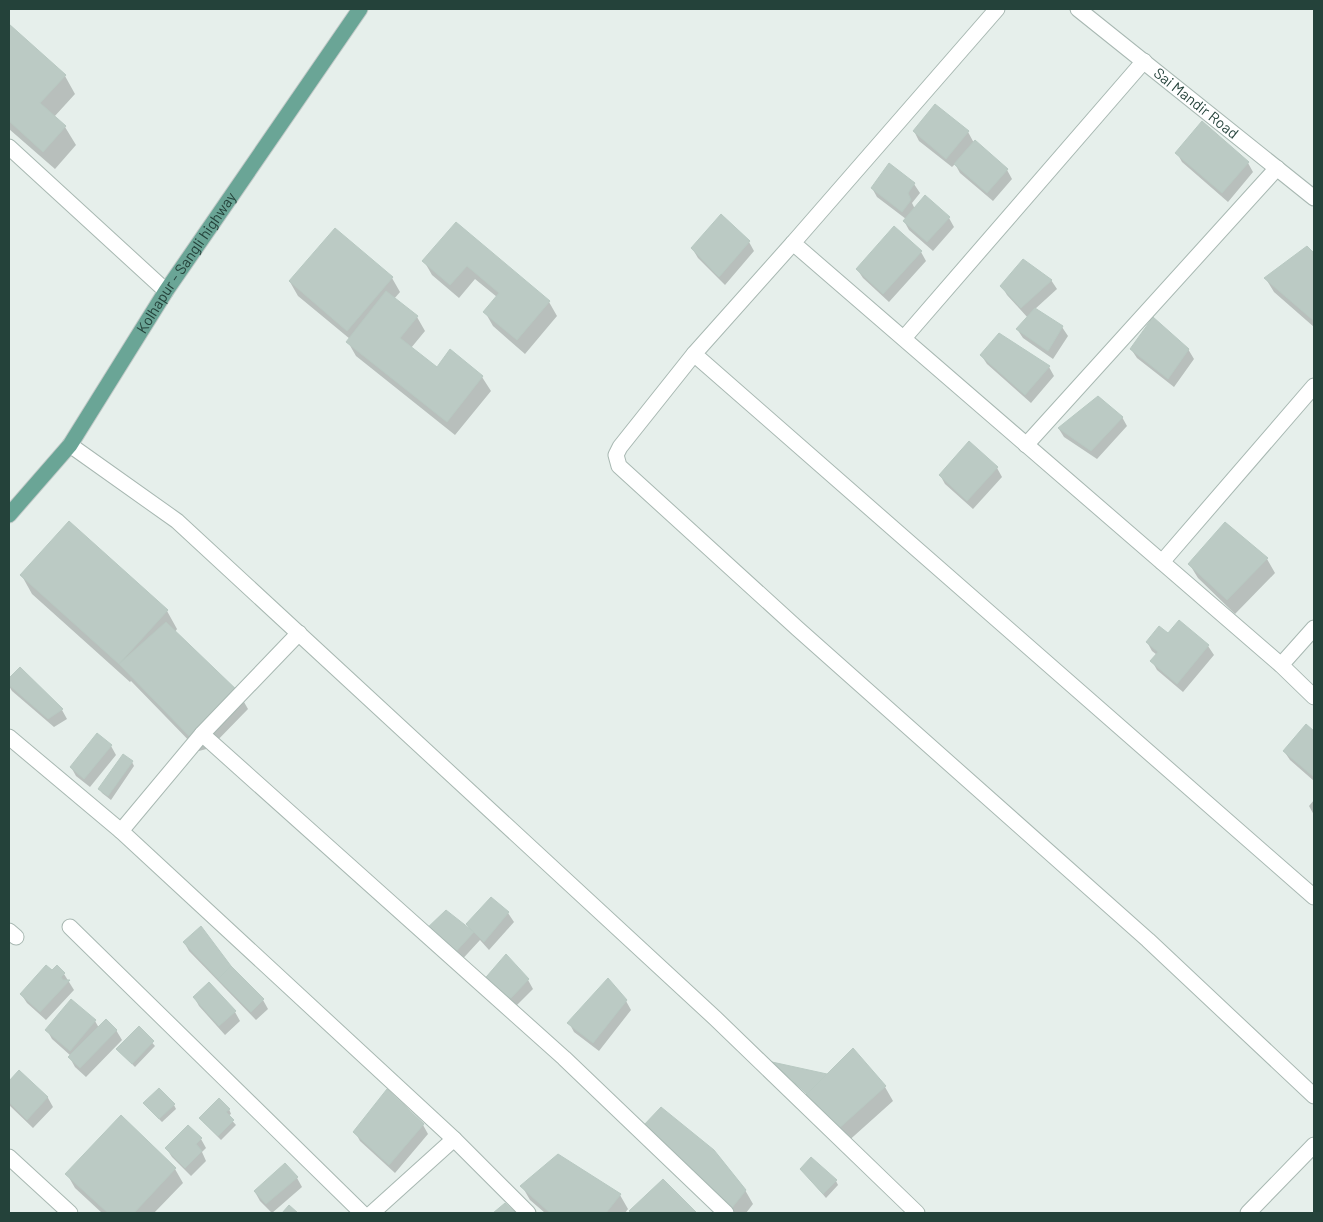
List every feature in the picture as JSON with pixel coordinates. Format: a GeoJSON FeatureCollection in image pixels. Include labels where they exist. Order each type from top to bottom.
{"type":"FeatureCollection","features":[{"type":"Feature","properties":{"kind":"main road","name":"Kolhapur - Sangli highway"},"geometry":{"type":"LineString","coordinates":[[9,515],[70,445],[166,291],[360,9]]}},
{"type":"Feature","properties":{"kind":"street"},"geometry":{"type":"LineString","coordinates":[[997,9],[694,354],[620,446],[616,455],[619,466],[798,629],[1148,940],[1314,1096]]}},
{"type":"Feature","properties":{"kind":"street","name":"Sai Mandir Road"},"geometry":{"type":"LineString","coordinates":[[1078,9],[1314,198]]}},
{"type":"Feature","properties":{"kind":"street"},"geometry":{"type":"LineString","coordinates":[[904,338],[1144,61]]}},
{"type":"Feature","properties":{"kind":"street"},"geometry":{"type":"LineString","coordinates":[[9,147],[166,291]]}},
{"type":"Feature","properties":{"kind":"street"},"geometry":{"type":"LineString","coordinates":[[1026,444],[1277,168]]}},
{"type":"Feature","properties":{"kind":"street"},"geometry":{"type":"LineString","coordinates":[[793,243],[1281,664],[1314,698]]}},
{"type":"Feature","properties":{"kind":"street"},"geometry":{"type":"LineString","coordinates":[[694,354],[1314,897]]}},
{"type":"Feature","properties":{"kind":"street"},"geometry":{"type":"LineString","coordinates":[[1162,562],[1314,386]]}},
{"type":"Feature","properties":{"kind":"street"},"geometry":{"type":"LineString","coordinates":[[70,445],[177,521],[715,1018],[917,1213]]}},
{"type":"Feature","properties":{"kind":"street"},"geometry":{"type":"LineString","coordinates":[[1281,664],[1314,628]]}},
{"type":"Feature","properties":{"kind":"street"},"geometry":{"type":"LineString","coordinates":[[121,831],[202,734],[299,633]]}},
{"type":"Feature","properties":{"kind":"street"},"geometry":{"type":"LineString","coordinates":[[202,734],[564,1058],[726,1213]]}},
{"type":"Feature","properties":{"kind":"street"},"geometry":{"type":"LineString","coordinates":[[9,737],[121,831],[454,1139],[528,1213]]}},
{"type":"Feature","properties":{"kind":"street"},"geometry":{"type":"LineString","coordinates":[[70,927],[362,1213]]}},
{"type":"Feature","properties":{"kind":"street"},"geometry":{"type":"LineString","coordinates":[[372,1213],[454,1139]]}},
{"type":"Feature","properties":{"kind":"street"},"geometry":{"type":"LineString","coordinates":[[1248,1213],[1314,1145]]}},
{"type":"Feature","properties":{"kind":"street"},"geometry":{"type":"LineString","coordinates":[[9,1157],[70,1213]]}},
{"type":"Feature","properties":{"kind":"building"},"geometry":{"type":"Polygon","coordinates":[[[9,24],[66,75],[40,103],[66,126],[43,152],[9,121],[9,24]]]}},
{"type":"Feature","properties":{"kind":"building"},"geometry":{"type":"Polygon","coordinates":[[[935,104],[969,131],[946,159],[913,131],[935,104]]]}},
{"type":"Feature","properties":{"kind":"building"},"geometry":{"type":"Polygon","coordinates":[[[1202,121],[1249,162],[1222,193],[1175,153],[1202,121]]]}},
{"type":"Feature","properties":{"kind":"building"},"geometry":{"type":"Polygon","coordinates":[[[975,140],[1008,169],[987,193],[954,164],[975,140]]]}},
{"type":"Feature","properties":{"kind":"building"},"geometry":{"type":"Polygon","coordinates":[[[889,163],[915,183],[908,193],[911,200],[902,212],[871,188],[889,163]]]}},
{"type":"Feature","properties":{"kind":"building"},"geometry":{"type":"Polygon","coordinates":[[[925,195],[950,217],[927,242],[903,221],[925,195]]]}},
{"type":"Feature","properties":{"kind":"building"},"geometry":{"type":"Polygon","coordinates":[[[721,214],[750,241],[719,277],[691,248],[721,214]]]}},
{"type":"Feature","properties":{"kind":"building"},"geometry":{"type":"Polygon","coordinates":[[[456,222],[550,301],[517,340],[483,312],[499,293],[467,266],[450,285],[422,261],[456,222]]]}},
{"type":"Feature","properties":{"kind":"building"},"geometry":{"type":"Polygon","coordinates":[[[894,226],[922,251],[883,294],[856,269],[894,226]]]}},
{"type":"Feature","properties":{"kind":"building"},"geometry":{"type":"Polygon","coordinates":[[[335,228],[393,277],[347,331],[289,281],[335,228]]]}},
{"type":"Feature","properties":{"kind":"building"},"geometry":{"type":"Polygon","coordinates":[[[1307,246],[1314,253],[1314,321],[1264,278],[1307,246]]]}},
{"type":"Feature","properties":{"kind":"building"},"geometry":{"type":"Polygon","coordinates":[[[1023,259],[1052,280],[1021,308],[1000,286],[1023,259]]]}},
{"type":"Feature","properties":{"kind":"building"},"geometry":{"type":"Polygon","coordinates":[[[386,291],[418,316],[400,338],[437,367],[450,349],[483,376],[447,422],[346,342],[386,291]]]}},
{"type":"Feature","properties":{"kind":"building"},"geometry":{"type":"Polygon","coordinates":[[[1035,308],[1063,326],[1048,351],[1016,329],[1035,308]]]}},
{"type":"Feature","properties":{"kind":"building"},"geometry":{"type":"Polygon","coordinates":[[[1153,317],[1189,349],[1168,379],[1130,349],[1153,317]]]}},
{"type":"Feature","properties":{"kind":"building"},"geometry":{"type":"Polygon","coordinates":[[[999,333],[1050,366],[1025,395],[980,355],[999,333]]]}},
{"type":"Feature","properties":{"kind":"building"},"geometry":{"type":"Polygon","coordinates":[[[1098,396],[1123,417],[1091,451],[1058,428],[1098,396]]]}},
{"type":"Feature","properties":{"kind":"building"},"geometry":{"type":"Polygon","coordinates":[[[969,441],[998,467],[967,501],[939,475],[969,441]]]}},
{"type":"Feature","properties":{"kind":"building"},"geometry":{"type":"Polygon","coordinates":[[[69,521],[168,610],[119,664],[20,575],[69,521]]]}},
{"type":"Feature","properties":{"kind":"building"},"geometry":{"type":"Polygon","coordinates":[[[1225,522],[1268,558],[1227,600],[1188,564],[1225,522]]]}},
{"type":"Feature","properties":{"kind":"building"},"geometry":{"type":"Polygon","coordinates":[[[1179,620],[1209,645],[1177,684],[1150,661],[1158,652],[1146,642],[1159,626],[1168,633],[1179,620]]]}},
{"type":"Feature","properties":{"kind":"building"},"geometry":{"type":"Polygon","coordinates":[[[166,622],[241,694],[190,737],[119,664],[166,622]]]}},
{"type":"Feature","properties":{"kind":"building"},"geometry":{"type":"Polygon","coordinates":[[[20,667],[63,709],[48,719],[9,685],[9,678],[20,667]]]}},
{"type":"Feature","properties":{"kind":"building"},"geometry":{"type":"Polygon","coordinates":[[[1306,724],[1314,731],[1314,777],[1283,751],[1306,724]]]}},
{"type":"Feature","properties":{"kind":"building"},"geometry":{"type":"Polygon","coordinates":[[[97,733],[112,745],[84,779],[70,767],[97,733]]]}},
{"type":"Feature","properties":{"kind":"building"},"geometry":{"type":"Polygon","coordinates":[[[123,754],[133,761],[108,796],[98,789],[123,754]]]}},
{"type":"Feature","properties":{"kind":"building"},"geometry":{"type":"Polygon","coordinates":[[[491,897],[509,912],[484,942],[466,924],[491,897]]]}},
{"type":"Feature","properties":{"kind":"building"},"geometry":{"type":"Polygon","coordinates":[[[446,910],[474,932],[451,957],[423,932],[446,910]]]}},
{"type":"Feature","properties":{"kind":"building"},"geometry":{"type":"Polygon","coordinates":[[[201,926],[231,966],[218,979],[183,942],[201,926]]]}},
{"type":"Feature","properties":{"kind":"building"},"geometry":{"type":"Polygon","coordinates":[[[506,954],[529,979],[511,998],[481,983],[506,954]]]}},
{"type":"Feature","properties":{"kind":"building"},"geometry":{"type":"Polygon","coordinates":[[[46,965],[52,970],[57,965],[65,973],[61,977],[63,980],[70,980],[40,1012],[20,994],[46,965]]]}},
{"type":"Feature","properties":{"kind":"building"},"geometry":{"type":"Polygon","coordinates":[[[231,966],[264,999],[251,1012],[218,979],[231,966]]]}},
{"type":"Feature","properties":{"kind":"building"},"geometry":{"type":"Polygon","coordinates":[[[608,978],[627,1000],[593,1043],[567,1023],[608,978]]]}},
{"type":"Feature","properties":{"kind":"building"},"geometry":{"type":"Polygon","coordinates":[[[209,982],[236,1011],[219,1026],[193,997],[209,982]]]}},
{"type":"Feature","properties":{"kind":"building"},"geometry":{"type":"Polygon","coordinates":[[[71,999],[96,1020],[70,1051],[45,1030],[71,999]]]}},
{"type":"Feature","properties":{"kind":"building"},"geometry":{"type":"Polygon","coordinates":[[[106,1019],[117,1030],[80,1068],[68,1057],[106,1019]]]}},
{"type":"Feature","properties":{"kind":"building"},"geometry":{"type":"Polygon","coordinates":[[[139,1026],[154,1041],[132,1064],[116,1049],[139,1026]]]}},
{"type":"Feature","properties":{"kind":"building"},"geometry":{"type":"Polygon","coordinates":[[[853,1048],[886,1086],[836,1131],[804,1097],[853,1048]]]}},
{"type":"Feature","properties":{"kind":"building"},"geometry":{"type":"Polygon","coordinates":[[[772,1062],[827,1074],[807,1094],[772,1062]]]}},
{"type":"Feature","properties":{"kind":"building"},"geometry":{"type":"Polygon","coordinates":[[[19,1070],[48,1097],[27,1120],[9,1102],[9,1081],[19,1070]]]}},
{"type":"Feature","properties":{"kind":"building"},"geometry":{"type":"Polygon","coordinates":[[[159,1088],[175,1104],[159,1119],[143,1103],[159,1088]]]}},
{"type":"Feature","properties":{"kind":"building"},"geometry":{"type":"Polygon","coordinates":[[[387,1089],[424,1124],[389,1165],[353,1132],[387,1089]]]}},
{"type":"Feature","properties":{"kind":"building"},"geometry":{"type":"Polygon","coordinates":[[[219,1098],[230,1109],[226,1112],[234,1120],[218,1136],[199,1118],[219,1098]]]}},
{"type":"Feature","properties":{"kind":"building"},"geometry":{"type":"Polygon","coordinates":[[[661,1107],[714,1150],[746,1190],[728,1213],[643,1126],[661,1107]]]}},
{"type":"Feature","properties":{"kind":"building"},"geometry":{"type":"Polygon","coordinates":[[[121,1115],[176,1168],[134,1213],[108,1213],[65,1174],[121,1115]]]}},
{"type":"Feature","properties":{"kind":"building"},"geometry":{"type":"Polygon","coordinates":[[[188,1125],[202,1138],[196,1144],[202,1151],[185,1168],[165,1148],[188,1125]]]}},
{"type":"Feature","properties":{"kind":"building"},"geometry":{"type":"Polygon","coordinates":[[[558,1154],[621,1194],[606,1213],[550,1213],[520,1186],[558,1154]]]}},
{"type":"Feature","properties":{"kind":"building"},"geometry":{"type":"Polygon","coordinates":[[[811,1157],[837,1180],[823,1194],[800,1169],[811,1157]]]}},
{"type":"Feature","properties":{"kind":"building"},"geometry":{"type":"Polygon","coordinates":[[[285,1163],[298,1177],[266,1204],[254,1191],[285,1163]]]}},
{"type":"Feature","properties":{"kind":"building"},"geometry":{"type":"Polygon","coordinates":[[[663,1179],[697,1213],[632,1213],[629,1211],[663,1179]]]}},
{"type":"Feature","properties":{"kind":"building"},"geometry":{"type":"Polygon","coordinates":[[[505,1203],[516,1213],[493,1213],[505,1203]]]}},
{"type":"Feature","properties":{"kind":"building"},"geometry":{"type":"Polygon","coordinates":[[[289,1205],[298,1213],[282,1213],[289,1205]]]}}]}
